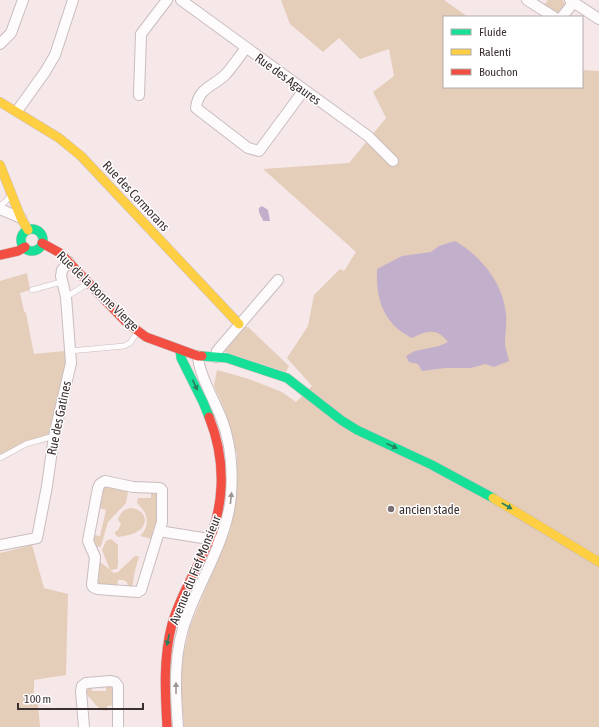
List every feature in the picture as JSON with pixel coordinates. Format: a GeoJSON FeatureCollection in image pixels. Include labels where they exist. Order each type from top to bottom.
{"type":"FeatureCollection","features":[{"type":"Feature","properties":{"kind":"street"},"geometry":{"type":"LineString","coordinates":[[0,44],[11,33],[23,0]]}},
{"type":"Feature","properties":{"kind":"street"},"geometry":{"type":"LineString","coordinates":[[17,111],[45,72],[55,54],[73,0]]}},
{"type":"Feature","properties":{"kind":"street"},"geometry":{"type":"LineString","coordinates":[[139,95],[141,34],[166,0]]}},
{"type":"Feature","properties":{"kind":"street","name":"Rue des Agaures"},"geometry":{"type":"LineString","coordinates":[[181,0],[368,136],[393,160]]}},
{"type":"Feature","properties":{"kind":"street"},"geometry":{"type":"LineString","coordinates":[[527,0],[552,16]]}},
{"type":"Feature","properties":{"kind":"street"},"geometry":{"type":"LineString","coordinates":[[563,16],[572,1],[599,19]]}},
{"type":"Feature","properties":{"kind":"street"},"geometry":{"type":"LineString","coordinates":[[246,48],[225,75],[210,84],[197,100],[196,108],[248,148],[259,151],[304,90]]}},
{"type":"Feature","properties":{"kind":"street","name":"Rue des Cormorans"},"geometry":{"type":"LineString","coordinates":[[0,102],[59,138],[81,156],[239,324]]}},
{"type":"Feature","properties":{"kind":"street"},"geometry":{"type":"LineString","coordinates":[[0,165],[21,218],[28,230]]}},
{"type":"Feature","properties":{"kind":"street"},"geometry":{"type":"LineString","coordinates":[[0,209],[21,218]]}},
{"type":"Feature","properties":{"kind":"street"},"geometry":{"type":"LineString","coordinates":[[7,253],[25,248],[35,250],[42,244],[43,237],[39,232],[34,229],[25,232],[22,242],[25,248]]}},
{"type":"Feature","properties":{"kind":"street","name":"Rue de la Bonne Vierge"},"geometry":{"type":"LineString","coordinates":[[42,244],[53,249],[69,262],[126,322],[138,331],[156,341],[198,356],[227,358],[287,378],[341,420],[357,430],[432,465],[510,507],[599,562]]}},
{"type":"Feature","properties":{"kind":"street"},"geometry":{"type":"LineString","coordinates":[[61,282],[62,270],[69,262]]}},
{"type":"Feature","properties":{"kind":"street"},"geometry":{"type":"LineString","coordinates":[[216,357],[218,351],[239,324],[278,280]]}},
{"type":"Feature","properties":{"kind":"street","name":"Rue des Gatines"},"geometry":{"type":"LineString","coordinates":[[0,545],[38,538],[54,436],[70,370],[66,297],[61,282]]}},
{"type":"Feature","properties":{"kind":"street","name":"Avenue du Fief Monsieur"},"geometry":{"type":"LineString","coordinates":[[178,727],[176,666],[180,638],[214,540],[222,495],[222,467],[218,443],[211,420],[181,358],[180,350]]}},
{"type":"Feature","properties":{"kind":"street","name":"Avenue du Fief Monsieur"},"geometry":{"type":"LineString","coordinates":[[167,727],[165,695],[166,651],[176,610],[229,511],[232,466],[228,441],[221,417],[200,367],[198,356]]}},
{"type":"Feature","properties":{"kind":"street"},"geometry":{"type":"LineString","coordinates":[[105,481],[133,487],[160,488],[162,490],[162,513],[159,531],[141,590],[135,593],[97,589],[93,587],[95,557],[88,541],[100,484],[105,481]]}},
{"type":"Feature","properties":{"kind":"street"},"geometry":{"type":"LineString","coordinates":[[159,531],[214,540]]}},
{"type":"Feature","properties":{"kind":"street"},"geometry":{"type":"LineString","coordinates":[[84,727],[81,691],[82,686],[86,683],[111,680],[118,686],[118,727]]}},
{"type":"Feature","properties":{"kind":"lane"},"geometry":{"type":"LineString","coordinates":[[0,206],[5,202],[11,193]]}},
{"type":"Feature","properties":{"kind":"lane"},"geometry":{"type":"LineString","coordinates":[[32,290],[61,282]]}},
{"type":"Feature","properties":{"kind":"lane"},"geometry":{"type":"LineString","coordinates":[[66,297],[88,283]]}},
{"type":"Feature","properties":{"kind":"lane"},"geometry":{"type":"LineString","coordinates":[[70,351],[124,346],[130,343],[138,331]]}},
{"type":"Feature","properties":{"kind":"lane"},"geometry":{"type":"LineString","coordinates":[[0,458],[26,444],[54,436]]}},
{"type":"Feature","properties":{"kind":"shaded area"},"geometry":{"type":"Polygon","coordinates":[[[281,0],[444,0],[467,16],[443,16],[443,88],[583,88],[584,70],[599,71],[599,727],[184,727],[182,660],[190,626],[230,531],[236,503],[237,455],[223,406],[214,386],[217,370],[249,379],[282,392],[296,402],[312,386],[287,358],[308,326],[314,295],[340,269],[344,271],[356,252],[263,169],[349,163],[386,118],[373,92],[394,76],[389,49],[360,59],[339,38],[323,52],[290,24],[281,0]]]}},
{"type":"Feature","properties":{"kind":"shaded area"},"geometry":{"type":"Polygon","coordinates":[[[546,0],[563,0],[565,6],[561,12],[555,13],[542,6],[548,1],[546,0]]]}},
{"type":"Feature","properties":{"kind":"shaded area"},"geometry":{"type":"Polygon","coordinates":[[[262,206],[268,210],[270,221],[263,221],[259,210],[262,206]]]}},
{"type":"Feature","properties":{"kind":"shaded area"},"geometry":{"type":"Polygon","coordinates":[[[455,241],[465,247],[482,263],[490,272],[501,292],[506,315],[505,345],[509,361],[494,367],[485,364],[471,368],[445,368],[422,371],[418,364],[409,362],[406,356],[415,351],[439,346],[448,342],[444,337],[435,332],[427,332],[412,338],[394,325],[383,310],[378,291],[377,269],[402,256],[431,252],[439,246],[455,241]]]}},
{"type":"Feature","properties":{"kind":"shaded area"},"geometry":{"type":"Polygon","coordinates":[[[27,273],[30,290],[20,293],[24,311],[26,313],[34,354],[65,351],[65,366],[50,434],[26,442],[0,454],[0,281],[27,273]]]}},
{"type":"Feature","properties":{"kind":"shaded area"},"geometry":{"type":"Polygon","coordinates":[[[243,327],[248,327],[289,366],[286,372],[225,352],[224,349],[243,327]]]}},
{"type":"Feature","properties":{"kind":"shaded area"},"geometry":{"type":"Polygon","coordinates":[[[104,486],[128,491],[126,503],[108,522],[101,546],[95,548],[93,541],[94,535],[100,536],[106,510],[100,508],[104,486]]]}},
{"type":"Feature","properties":{"kind":"shaded area"},"geometry":{"type":"Polygon","coordinates":[[[151,492],[158,493],[158,518],[152,539],[140,536],[146,528],[147,519],[144,511],[137,503],[138,498],[151,498],[151,492]]]}},
{"type":"Feature","properties":{"kind":"shaded area"},"geometry":{"type":"Polygon","coordinates":[[[130,508],[134,508],[143,514],[145,520],[144,524],[137,532],[118,537],[115,532],[121,524],[118,520],[122,512],[130,508]]]}},
{"type":"Feature","properties":{"kind":"shaded area"},"geometry":{"type":"Polygon","coordinates":[[[111,539],[118,545],[118,564],[117,569],[110,570],[102,550],[106,541],[111,539]]]}},
{"type":"Feature","properties":{"kind":"shaded area"},"geometry":{"type":"Polygon","coordinates":[[[32,545],[44,588],[68,594],[66,675],[34,680],[34,701],[38,704],[40,727],[0,727],[0,553],[32,545]]]}},
{"type":"Feature","properties":{"kind":"shaded area"},"geometry":{"type":"Polygon","coordinates":[[[135,556],[139,556],[132,588],[128,587],[127,582],[123,580],[118,580],[117,586],[98,584],[99,561],[114,573],[118,572],[135,556]]]}},
{"type":"Feature","properties":{"kind":"shaded area"},"geometry":{"type":"Polygon","coordinates":[[[106,684],[111,684],[113,687],[113,705],[107,706],[107,711],[100,709],[86,694],[86,686],[91,685],[92,691],[106,691],[106,684]]]}},
{"type":"Feature","properties":{"kind":"traffic: fast"},"geometry":{"type":"LineString","coordinates":[[32,229],[36,230],[42,236],[43,240],[42,244],[36,250],[32,251],[28,250],[22,244],[21,240],[22,236],[28,230],[32,229]]}},
{"type":"Feature","properties":{"kind":"traffic: fast"},"geometry":{"type":"LineString","coordinates":[[180,350],[181,358],[209,417]]}},
{"type":"Feature","properties":{"kind":"traffic: fast"},"geometry":{"type":"LineString","coordinates":[[202,356],[227,358],[287,378],[341,420],[357,430],[432,465],[493,498]]}},
{"type":"Feature","properties":{"kind":"traffic: slow"},"geometry":{"type":"LineString","coordinates":[[0,102],[59,138],[81,156],[239,324]]}},
{"type":"Feature","properties":{"kind":"traffic: slow"},"geometry":{"type":"LineString","coordinates":[[0,165],[21,218],[28,230]]}},
{"type":"Feature","properties":{"kind":"traffic: slow"},"geometry":{"type":"LineString","coordinates":[[493,498],[599,562]]}},
{"type":"Feature","properties":{"kind":"traffic: jam"},"geometry":{"type":"LineString","coordinates":[[42,243],[60,253],[126,322],[146,337],[198,356],[202,356]]}},
{"type":"Feature","properties":{"kind":"traffic: jam"},"geometry":{"type":"LineString","coordinates":[[0,255],[18,251],[25,247]]}},
{"type":"Feature","properties":{"kind":"traffic: jam"},"geometry":{"type":"LineString","coordinates":[[167,727],[165,688],[166,662],[172,624],[182,597],[211,536],[220,502],[221,468],[219,451],[209,417]]}},
{"type":"Feature","properties":{"kind":"place","name":"ancien stade"},"geometry":{"type":"Point","coordinates":[391,509]}}]}
